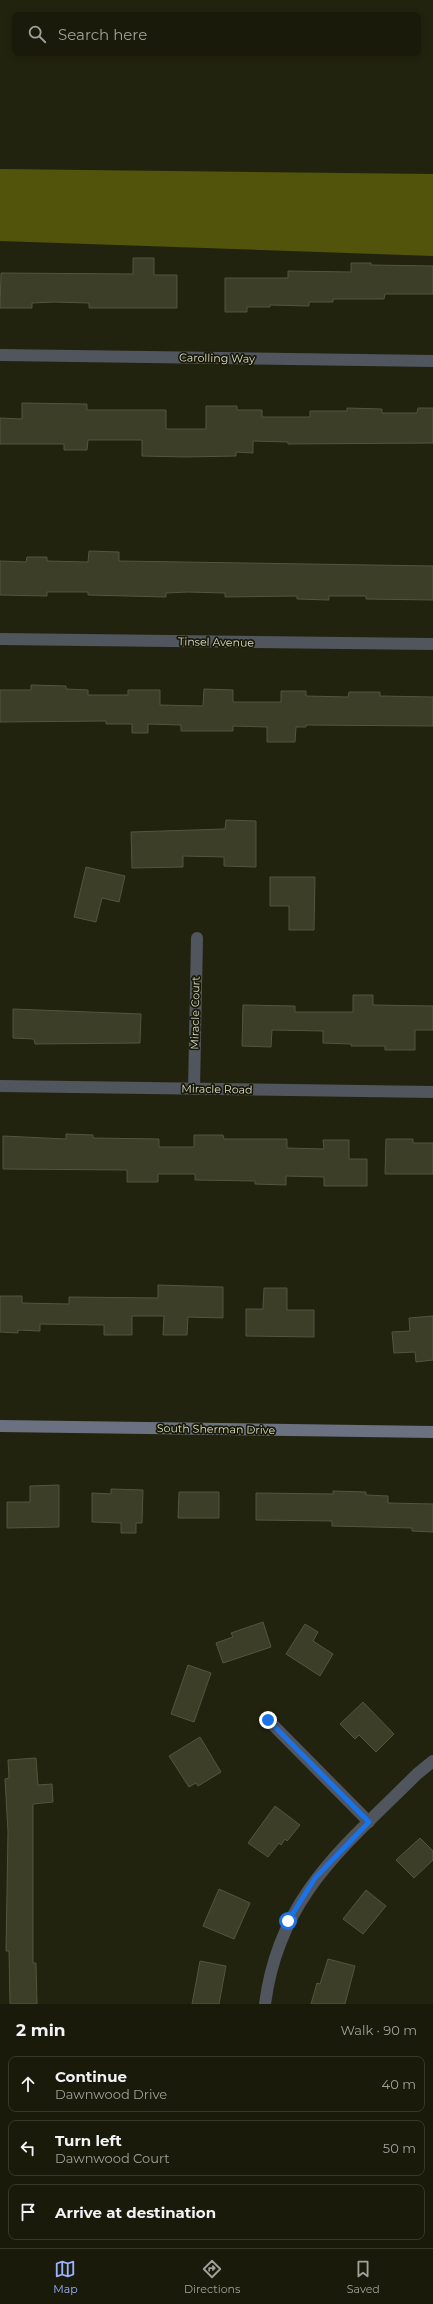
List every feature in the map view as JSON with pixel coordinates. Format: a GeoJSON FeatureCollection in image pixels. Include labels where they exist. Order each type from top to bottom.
{"type":"FeatureCollection","features":[{"type":"Feature","properties":{"kind":"street","name":"Carolling Way"},"geometry":{"type":"LineString","coordinates":[[0,355],[433,361]]}},
{"type":"Feature","properties":{"kind":"street","name":"Tinsel Avenue"},"geometry":{"type":"LineString","coordinates":[[0,639],[433,644]]}},
{"type":"Feature","properties":{"kind":"street","name":"Miracle Court"},"geometry":{"type":"LineString","coordinates":[[194,1089],[197,938]]}},
{"type":"Feature","properties":{"kind":"street","name":"Miracle Road"},"geometry":{"type":"LineString","coordinates":[[0,1086],[433,1092]]}},
{"type":"Feature","properties":{"kind":"street","name":"South Sherman Drive"},"geometry":{"type":"LineString","coordinates":[[0,1426],[433,1432]]}},
{"type":"Feature","properties":{"kind":"street"},"geometry":{"type":"LineString","coordinates":[[268,1720],[369,1822]]}},
{"type":"Feature","properties":{"kind":"street"},"geometry":{"type":"LineString","coordinates":[[265,2004],[274,1956],[288,1921],[315,1878],[369,1822],[433,1761]]}},
{"type":"Feature","properties":{"kind":"shaded area"},"geometry":{"type":"Polygon","coordinates":[[[0,169],[433,174],[433,256],[0,241],[0,169]]]}},
{"type":"Feature","properties":{"kind":"building"},"geometry":{"type":"Polygon","coordinates":[[[133,258],[154,258],[154,275],[177,275],[177,308],[89,308],[89,303],[54,302],[32,303],[32,308],[0,308],[1,273],[133,274],[133,258]]]}},
{"type":"Feature","properties":{"kind":"building"},"geometry":{"type":"Polygon","coordinates":[[[351,263],[371,263],[371,265],[433,266],[433,294],[385,294],[384,299],[333,299],[333,302],[309,302],[309,306],[270,305],[270,307],[247,307],[247,312],[225,312],[225,278],[288,278],[288,271],[351,272],[351,263]]]}},
{"type":"Feature","properties":{"kind":"building"},"geometry":{"type":"Polygon","coordinates":[[[22,403],[87,404],[87,410],[166,410],[166,429],[206,429],[206,406],[237,406],[237,410],[262,410],[262,417],[310,417],[310,411],[347,411],[347,408],[382,409],[382,413],[417,413],[418,408],[433,408],[433,443],[288,444],[288,442],[253,441],[253,453],[236,452],[236,456],[185,457],[142,456],[142,440],[88,440],[87,450],[64,450],[64,444],[0,444],[0,418],[22,419],[22,403]]]}},
{"type":"Feature","properties":{"kind":"building"},"geometry":{"type":"Polygon","coordinates":[[[89,551],[119,552],[119,561],[433,566],[433,600],[366,599],[366,596],[329,596],[329,600],[297,599],[297,596],[225,597],[225,593],[188,592],[166,593],[166,597],[88,595],[88,592],[47,592],[47,596],[0,595],[0,561],[26,562],[27,557],[47,557],[47,561],[88,562],[89,551]]]}},
{"type":"Feature","properties":{"kind":"building"},"geometry":{"type":"Polygon","coordinates":[[[31,685],[66,686],[66,689],[88,690],[88,695],[128,695],[128,690],[160,690],[160,705],[203,706],[204,689],[233,690],[233,702],[281,702],[281,691],[306,691],[306,696],[348,697],[349,692],[380,692],[380,696],[433,697],[433,726],[306,725],[306,727],[296,727],[295,742],[267,742],[267,727],[233,726],[233,731],[181,731],[181,725],[148,724],[148,733],[132,733],[132,724],[106,724],[106,721],[0,722],[0,690],[31,690],[31,685]]]}},
{"type":"Feature","properties":{"kind":"building"},"geometry":{"type":"Polygon","coordinates":[[[226,820],[256,821],[256,867],[224,866],[224,857],[183,856],[183,867],[132,868],[131,832],[225,829],[226,820]]]}},
{"type":"Feature","properties":{"kind":"building"},"geometry":{"type":"Polygon","coordinates":[[[86,867],[125,876],[119,902],[102,898],[96,922],[74,917],[86,867]]]}},
{"type":"Feature","properties":{"kind":"building"},"geometry":{"type":"Polygon","coordinates":[[[270,877],[315,877],[314,930],[289,930],[289,906],[270,906],[270,877]]]}},
{"type":"Feature","properties":{"kind":"building"},"geometry":{"type":"Polygon","coordinates":[[[353,995],[373,995],[373,1005],[433,1006],[433,1030],[415,1030],[415,1050],[385,1050],[385,1046],[351,1046],[351,1044],[323,1043],[323,1031],[272,1030],[271,1047],[242,1046],[243,1005],[295,1006],[295,1012],[353,1012],[353,995]]]}},
{"type":"Feature","properties":{"kind":"building"},"geometry":{"type":"Polygon","coordinates":[[[13,1009],[141,1014],[140,1043],[35,1044],[34,1039],[13,1038],[13,1009]]]}},
{"type":"Feature","properties":{"kind":"building"},"geometry":{"type":"Polygon","coordinates":[[[66,1134],[93,1135],[93,1138],[159,1139],[159,1147],[194,1147],[194,1135],[223,1135],[224,1139],[287,1139],[287,1148],[324,1149],[323,1140],[349,1140],[349,1159],[367,1159],[367,1186],[324,1186],[324,1177],[286,1176],[286,1185],[255,1184],[255,1181],[195,1180],[195,1174],[158,1174],[158,1182],[127,1182],[127,1170],[3,1169],[3,1136],[66,1139],[66,1134]]]}},
{"type":"Feature","properties":{"kind":"building"},"geometry":{"type":"Polygon","coordinates":[[[386,1139],[413,1139],[413,1143],[433,1143],[433,1174],[385,1174],[386,1139]]]}},
{"type":"Feature","properties":{"kind":"building"},"geometry":{"type":"Polygon","coordinates":[[[158,1285],[223,1287],[223,1318],[188,1317],[187,1335],[163,1335],[164,1316],[132,1316],[132,1335],[104,1335],[104,1325],[40,1324],[40,1331],[18,1330],[18,1333],[0,1332],[0,1296],[22,1296],[22,1303],[69,1304],[69,1297],[158,1298],[158,1285]]]}},
{"type":"Feature","properties":{"kind":"building"},"geometry":{"type":"Polygon","coordinates":[[[264,1288],[287,1288],[287,1310],[314,1310],[314,1337],[246,1336],[246,1309],[263,1309],[264,1288]]]}},
{"type":"Feature","properties":{"kind":"building"},"geometry":{"type":"Polygon","coordinates":[[[433,1316],[433,1360],[416,1362],[415,1352],[394,1353],[392,1332],[410,1331],[409,1318],[433,1316]]]}},
{"type":"Feature","properties":{"kind":"building"},"geometry":{"type":"Polygon","coordinates":[[[59,1485],[59,1527],[7,1528],[7,1502],[30,1502],[30,1486],[59,1485]]]}},
{"type":"Feature","properties":{"kind":"building"},"geometry":{"type":"Polygon","coordinates":[[[111,1489],[143,1490],[142,1523],[136,1523],[136,1533],[121,1533],[121,1523],[92,1522],[92,1493],[111,1494],[111,1489]]]}},
{"type":"Feature","properties":{"kind":"building"},"geometry":{"type":"Polygon","coordinates":[[[333,1491],[366,1492],[366,1495],[388,1496],[388,1503],[433,1504],[433,1532],[412,1531],[412,1528],[332,1526],[332,1521],[256,1520],[256,1493],[333,1494],[333,1491]]]}},
{"type":"Feature","properties":{"kind":"building"},"geometry":{"type":"Polygon","coordinates":[[[179,1492],[219,1492],[219,1518],[178,1518],[179,1492]]]}},
{"type":"Feature","properties":{"kind":"building"},"geometry":{"type":"Polygon","coordinates":[[[263,1622],[271,1647],[223,1663],[216,1643],[233,1637],[231,1633],[263,1622]]]}},
{"type":"Feature","properties":{"kind":"building"},"geometry":{"type":"Polygon","coordinates":[[[305,1624],[318,1632],[313,1641],[333,1654],[320,1676],[286,1654],[305,1624]]]}},
{"type":"Feature","properties":{"kind":"building"},"geometry":{"type":"Polygon","coordinates":[[[188,1665],[211,1673],[194,1722],[171,1714],[188,1665]]]}},
{"type":"Feature","properties":{"kind":"building"},"geometry":{"type":"Polygon","coordinates":[[[363,1702],[394,1734],[376,1752],[359,1735],[355,1739],[340,1724],[363,1702]]]}},
{"type":"Feature","properties":{"kind":"building"},"geometry":{"type":"Polygon","coordinates":[[[200,1737],[221,1772],[198,1786],[196,1783],[189,1787],[169,1756],[200,1737]]]}},
{"type":"Feature","properties":{"kind":"building"},"geometry":{"type":"Polygon","coordinates":[[[36,1758],[38,1785],[52,1784],[53,1802],[33,1804],[33,1963],[36,1963],[37,2004],[10,2004],[9,1951],[6,1951],[8,1832],[5,1779],[9,1778],[8,1760],[36,1758]]]}},
{"type":"Feature","properties":{"kind":"building"},"geometry":{"type":"Polygon","coordinates":[[[275,1806],[300,1825],[287,1841],[285,1839],[281,1845],[279,1843],[268,1857],[248,1843],[275,1806]]]}},
{"type":"Feature","properties":{"kind":"building"},"geometry":{"type":"Polygon","coordinates":[[[420,1838],[433,1851],[433,1860],[414,1878],[396,1860],[420,1838]]]}},
{"type":"Feature","properties":{"kind":"building"},"geometry":{"type":"Polygon","coordinates":[[[219,1889],[250,1903],[234,1939],[203,1926],[219,1889]]]}},
{"type":"Feature","properties":{"kind":"building"},"geometry":{"type":"Polygon","coordinates":[[[366,1890],[386,1906],[363,1934],[343,1919],[366,1890]]]}},
{"type":"Feature","properties":{"kind":"building"},"geometry":{"type":"Polygon","coordinates":[[[328,1959],[355,1966],[345,2004],[311,2004],[317,1983],[320,1984],[328,1959]]]}},
{"type":"Feature","properties":{"kind":"building"},"geometry":{"type":"Polygon","coordinates":[[[200,1961],[226,1966],[219,2004],[192,2004],[200,1961]]]}},
{"type":"Feature","properties":{"kind":"route"},"geometry":{"type":"LineString","coordinates":[[268,1720],[369,1822],[315,1878],[288,1921]]}}]}
